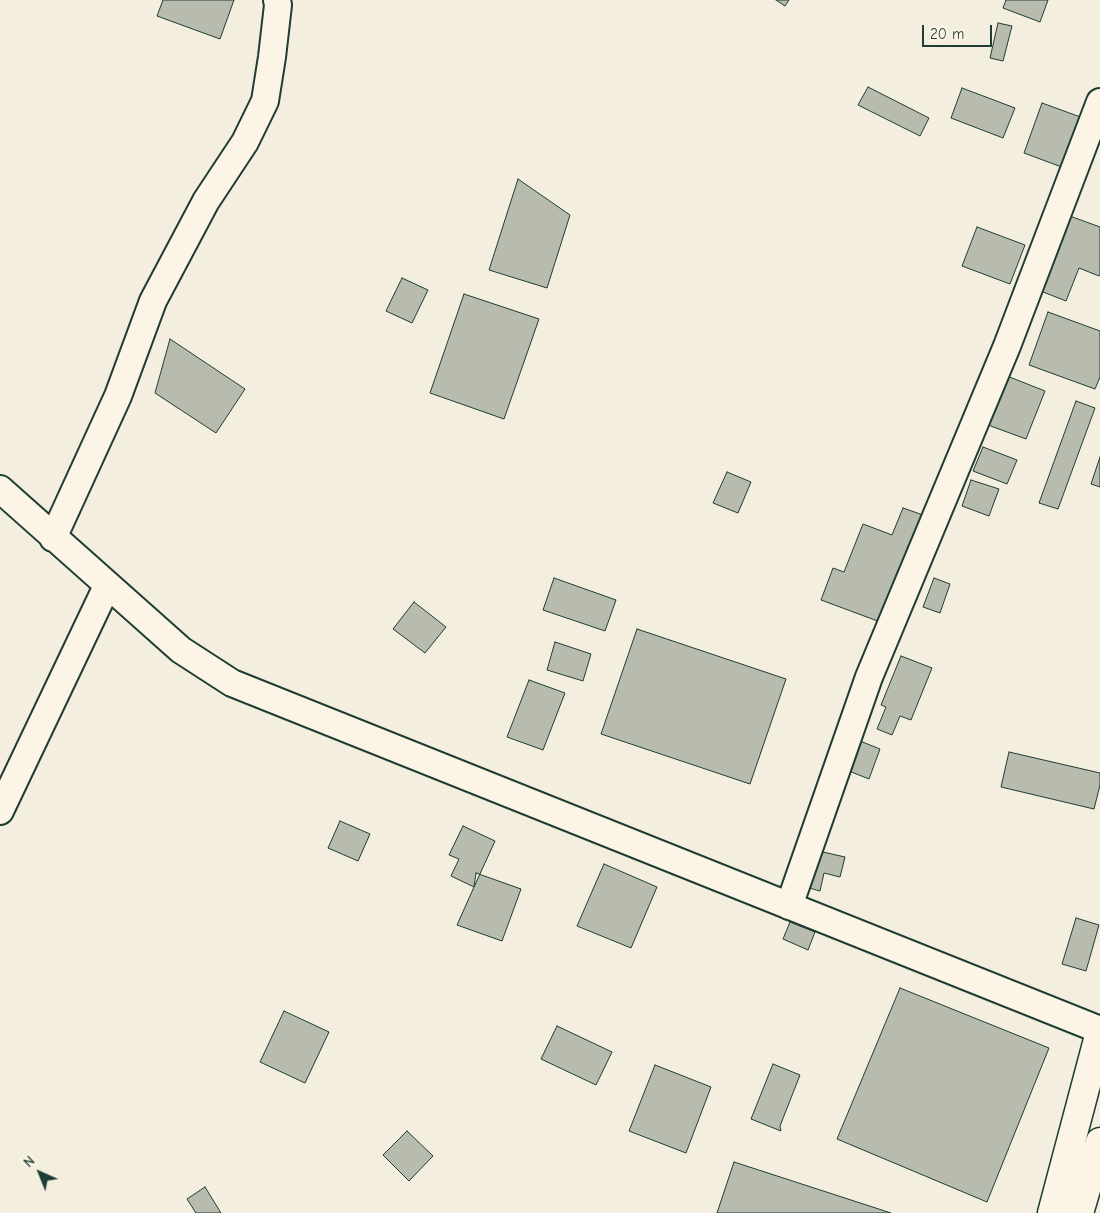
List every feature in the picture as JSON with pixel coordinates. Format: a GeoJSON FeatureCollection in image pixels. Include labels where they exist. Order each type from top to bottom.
{"type":"FeatureCollection","features":[{"type":"Feature","properties":{"kind":"highway"},"geometry":{"type":"LineString","coordinates":[[1052,1213],[1100,1031]]}},
{"type":"Feature","properties":{"kind":"highway"},"geometry":{"type":"LineString","coordinates":[[1079,1213],[1100,1142]]}},
{"type":"Feature","properties":{"kind":"street"},"geometry":{"type":"LineString","coordinates":[[53,538],[118,396],[153,301],[206,201],[245,142],[265,101],[272,57],[277,0]]}},
{"type":"Feature","properties":{"kind":"street"},"geometry":{"type":"LineString","coordinates":[[790,906],[869,677],[1007,346],[1100,102]]}},
{"type":"Feature","properties":{"kind":"street"},"geometry":{"type":"LineString","coordinates":[[0,489],[181,650],[232,684],[1100,1031]]}},
{"type":"Feature","properties":{"kind":"street"},"geometry":{"type":"LineString","coordinates":[[0,811],[107,586]]}},
{"type":"Feature","properties":{"kind":"building"},"geometry":{"type":"Polygon","coordinates":[[[163,0],[234,0],[220,39],[157,16],[163,0]]]}},
{"type":"Feature","properties":{"kind":"building"},"geometry":{"type":"Polygon","coordinates":[[[776,0],[789,0],[785,6],[776,0]]]}},
{"type":"Feature","properties":{"kind":"building"},"geometry":{"type":"Polygon","coordinates":[[[1006,0],[1048,0],[1040,22],[1003,8],[1006,0]]]}},
{"type":"Feature","properties":{"kind":"building"},"geometry":{"type":"Polygon","coordinates":[[[998,23],[1012,26],[1003,61],[990,58],[998,23]]]}},
{"type":"Feature","properties":{"kind":"building"},"geometry":{"type":"Polygon","coordinates":[[[868,87],[929,118],[920,136],[858,105],[868,87]]]}},
{"type":"Feature","properties":{"kind":"building"},"geometry":{"type":"Polygon","coordinates":[[[962,88],[1015,108],[1003,138],[951,118],[962,88]]]}},
{"type":"Feature","properties":{"kind":"building"},"geometry":{"type":"Polygon","coordinates":[[[1042,103],[1086,119],[1067,169],[1024,153],[1042,103]]]}},
{"type":"Feature","properties":{"kind":"building"},"geometry":{"type":"Polygon","coordinates":[[[518,179],[570,215],[547,288],[489,270],[518,179]]]}},
{"type":"Feature","properties":{"kind":"building"},"geometry":{"type":"Polygon","coordinates":[[[1067,215],[1100,227],[1100,274],[1099,276],[1079,268],[1066,301],[1038,290],[1067,215]]]}},
{"type":"Feature","properties":{"kind":"building"},"geometry":{"type":"Polygon","coordinates":[[[977,227],[1025,245],[1010,284],[962,266],[977,227]]]}},
{"type":"Feature","properties":{"kind":"building"},"geometry":{"type":"Polygon","coordinates":[[[402,278],[428,290],[412,323],[386,311],[402,278]]]}},
{"type":"Feature","properties":{"kind":"building"},"geometry":{"type":"Polygon","coordinates":[[[464,294],[539,319],[504,419],[430,393],[464,294]]]}},
{"type":"Feature","properties":{"kind":"building"},"geometry":{"type":"Polygon","coordinates":[[[1048,312],[1100,331],[1100,377],[1095,389],[1029,365],[1048,312]]]}},
{"type":"Feature","properties":{"kind":"building"},"geometry":{"type":"Polygon","coordinates":[[[170,339],[245,389],[216,433],[155,393],[170,339]]]}},
{"type":"Feature","properties":{"kind":"building"},"geometry":{"type":"Polygon","coordinates":[[[1007,376],[1045,391],[1026,439],[988,425],[1007,376]]]}},
{"type":"Feature","properties":{"kind":"building"},"geometry":{"type":"Polygon","coordinates":[[[1076,401],[1095,408],[1058,509],[1039,503],[1076,401]]]}},
{"type":"Feature","properties":{"kind":"building"},"geometry":{"type":"Polygon","coordinates":[[[983,447],[1017,460],[1007,484],[973,471],[983,447]]]}},
{"type":"Feature","properties":{"kind":"building"},"geometry":{"type":"Polygon","coordinates":[[[1100,457],[1100,487],[1091,484],[1100,457]]]}},
{"type":"Feature","properties":{"kind":"building"},"geometry":{"type":"Polygon","coordinates":[[[727,472],[751,482],[738,513],[713,503],[727,472]]]}},
{"type":"Feature","properties":{"kind":"building"},"geometry":{"type":"Polygon","coordinates":[[[971,480],[999,489],[989,516],[962,506],[971,480]]]}},
{"type":"Feature","properties":{"kind":"building"},"geometry":{"type":"Polygon","coordinates":[[[903,508],[923,515],[883,623],[821,600],[833,568],[844,572],[863,524],[892,535],[903,508]]]}},
{"type":"Feature","properties":{"kind":"building"},"geometry":{"type":"Polygon","coordinates":[[[554,578],[616,600],[605,631],[543,610],[554,578]]]}},
{"type":"Feature","properties":{"kind":"building"},"geometry":{"type":"Polygon","coordinates":[[[934,578],[950,584],[940,613],[923,607],[934,578]]]}},
{"type":"Feature","properties":{"kind":"building"},"geometry":{"type":"Polygon","coordinates":[[[414,602],[446,627],[425,653],[393,629],[414,602]]]}},
{"type":"Feature","properties":{"kind":"building"},"geometry":{"type":"Polygon","coordinates":[[[637,629],[786,679],[750,784],[601,734],[637,629]]]}},
{"type":"Feature","properties":{"kind":"building"},"geometry":{"type":"Polygon","coordinates":[[[555,642],[591,654],[583,681],[547,670],[555,642]]]}},
{"type":"Feature","properties":{"kind":"building"},"geometry":{"type":"Polygon","coordinates":[[[901,656],[932,668],[911,720],[900,716],[892,735],[877,729],[886,707],[881,705],[901,656]]]}},
{"type":"Feature","properties":{"kind":"building"},"geometry":{"type":"Polygon","coordinates":[[[529,680],[565,693],[543,750],[507,737],[529,680]]]}},
{"type":"Feature","properties":{"kind":"building"},"geometry":{"type":"Polygon","coordinates":[[[860,741],[880,749],[869,779],[849,771],[860,741]]]}},
{"type":"Feature","properties":{"kind":"building"},"geometry":{"type":"Polygon","coordinates":[[[1009,752],[1100,773],[1100,785],[1094,809],[1001,787],[1009,752]]]}},
{"type":"Feature","properties":{"kind":"building"},"geometry":{"type":"Polygon","coordinates":[[[340,821],[370,834],[358,861],[328,848],[340,821]]]}},
{"type":"Feature","properties":{"kind":"building"},"geometry":{"type":"Polygon","coordinates":[[[463,826],[495,841],[474,887],[451,876],[459,859],[449,855],[463,826]]]}},
{"type":"Feature","properties":{"kind":"building"},"geometry":{"type":"Polygon","coordinates":[[[814,850],[845,857],[840,877],[824,873],[820,891],[806,887],[814,850]]]}},
{"type":"Feature","properties":{"kind":"building"},"geometry":{"type":"Polygon","coordinates":[[[604,864],[657,887],[631,948],[577,926],[604,864]]]}},
{"type":"Feature","properties":{"kind":"building"},"geometry":{"type":"Polygon","coordinates":[[[476,873],[521,889],[502,941],[457,925],[474,887],[476,873]]]}},
{"type":"Feature","properties":{"kind":"building"},"geometry":{"type":"Polygon","coordinates":[[[1076,918],[1099,925],[1086,971],[1062,964],[1076,918]]]}},
{"type":"Feature","properties":{"kind":"building"},"geometry":{"type":"Polygon","coordinates":[[[790,922],[815,932],[808,950],[783,939],[790,922]]]}},
{"type":"Feature","properties":{"kind":"building"},"geometry":{"type":"Polygon","coordinates":[[[900,988],[1049,1048],[987,1202],[837,1139],[900,988]]]}},
{"type":"Feature","properties":{"kind":"building"},"geometry":{"type":"Polygon","coordinates":[[[284,1011],[329,1032],[305,1083],[260,1062],[284,1011]]]}},
{"type":"Feature","properties":{"kind":"building"},"geometry":{"type":"Polygon","coordinates":[[[557,1026],[612,1052],[596,1085],[541,1059],[557,1026]]]}},
{"type":"Feature","properties":{"kind":"building"},"geometry":{"type":"Polygon","coordinates":[[[773,1064],[800,1075],[780,1126],[781,1131],[751,1119],[773,1064]]]}},
{"type":"Feature","properties":{"kind":"building"},"geometry":{"type":"Polygon","coordinates":[[[655,1065],[711,1087],[686,1153],[629,1131],[655,1065]]]}},
{"type":"Feature","properties":{"kind":"building"},"geometry":{"type":"Polygon","coordinates":[[[407,1131],[433,1156],[409,1181],[383,1155],[407,1131]]]}},
{"type":"Feature","properties":{"kind":"building"},"geometry":{"type":"Polygon","coordinates":[[[734,1162],[891,1213],[717,1213],[734,1162]]]}},
{"type":"Feature","properties":{"kind":"building"},"geometry":{"type":"Polygon","coordinates":[[[205,1187],[221,1213],[196,1213],[187,1199],[205,1187]]]}}]}
